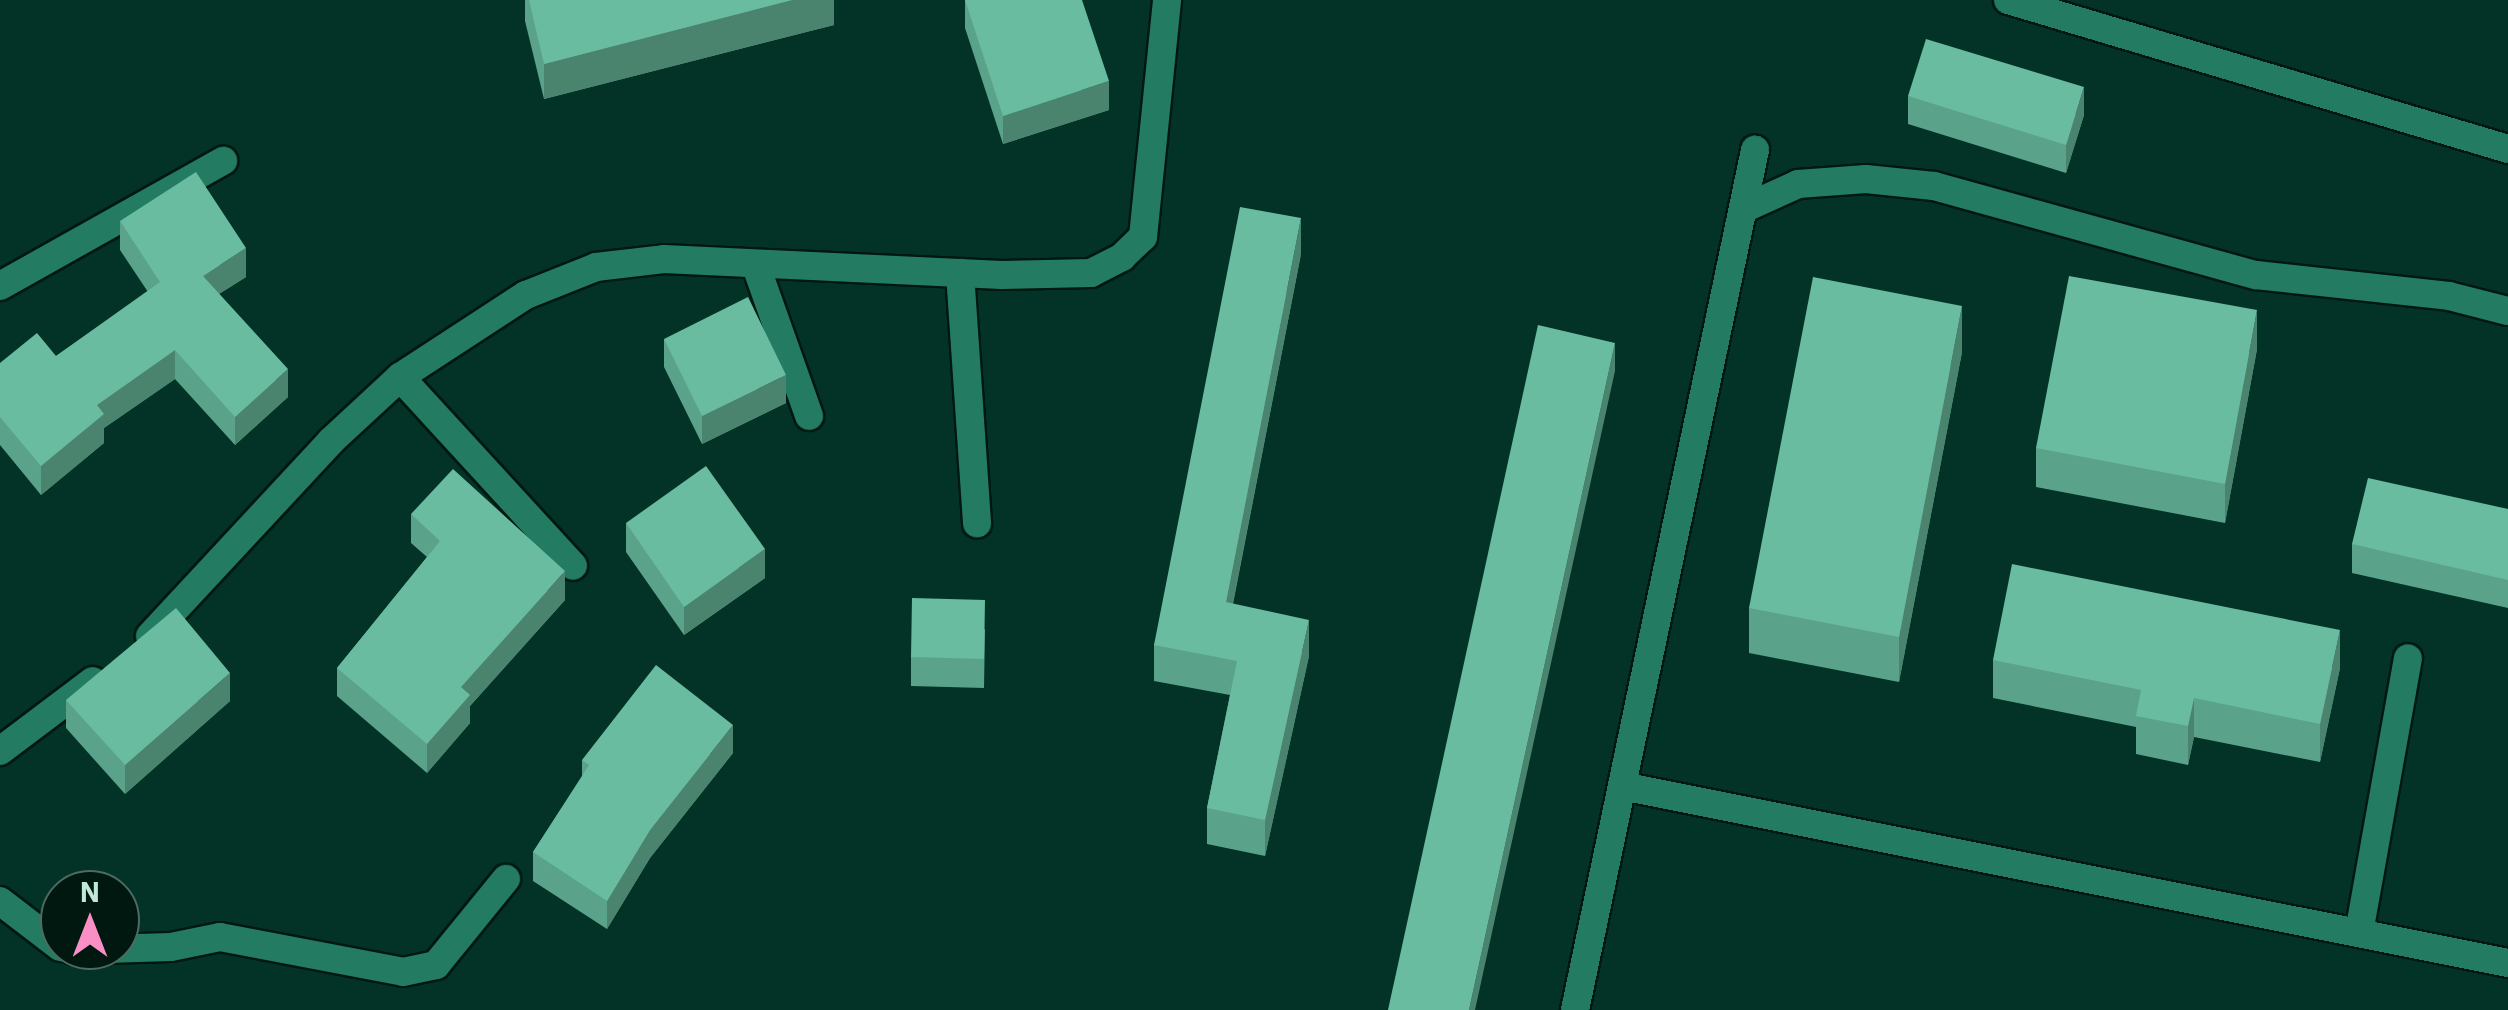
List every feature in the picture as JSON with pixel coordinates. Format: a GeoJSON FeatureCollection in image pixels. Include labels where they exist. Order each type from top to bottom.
{"type":"FeatureCollection","features":[{"type":"Feature","properties":{"kind":"street"},"geometry":{"type":"LineString","coordinates":[[0,751],[119,662],[331,440],[400,377],[526,295],[596,267],[664,259],[960,273],[1091,273],[1142,237],[1167,0]]}},
{"type":"Feature","properties":{"kind":"street"},"geometry":{"type":"LineString","coordinates":[[2008,0],[2508,150]]}},
{"type":"Feature","properties":{"kind":"street"},"geometry":{"type":"LineString","coordinates":[[1575,1010],[1755,150]]}},
{"type":"Feature","properties":{"kind":"street"},"geometry":{"type":"LineString","coordinates":[[0,286],[223,161]]}},
{"type":"Feature","properties":{"kind":"street"},"geometry":{"type":"LineString","coordinates":[[1743,209],[1798,184],[1866,179],[1934,186],[2256,274],[2449,296],[2508,311]]}},
{"type":"Feature","properties":{"kind":"street"},"geometry":{"type":"LineString","coordinates":[[756,266],[809,416]]}},
{"type":"Feature","properties":{"kind":"street"},"geometry":{"type":"LineString","coordinates":[[960,273],[977,523]]}},
{"type":"Feature","properties":{"kind":"street"},"geometry":{"type":"LineString","coordinates":[[400,377],[573,566]]}},
{"type":"Feature","properties":{"kind":"street"},"geometry":{"type":"LineString","coordinates":[[2359,933],[2408,658]]}},
{"type":"Feature","properties":{"kind":"street"},"geometry":{"type":"LineString","coordinates":[[1622,786],[2508,963]]}},
{"type":"Feature","properties":{"kind":"street"},"geometry":{"type":"LineString","coordinates":[[140,949],[171,948],[220,937],[403,972],[436,965],[506,879]]}},
{"type":"Feature","properties":{"kind":"street"},"geometry":{"type":"LineString","coordinates":[[0,900],[40,931]]}},
{"type":"Feature","properties":{"kind":"building"},"geometry":{"type":"Polygon","coordinates":[[[529,0],[792,0],[544,64],[529,0]]]}},
{"type":"Feature","properties":{"kind":"building"},"geometry":{"type":"Polygon","coordinates":[[[965,0],[1082,0],[1109,81],[1003,116],[965,0]]]}},
{"type":"Feature","properties":{"kind":"building"},"geometry":{"type":"Polygon","coordinates":[[[1926,39],[2084,87],[2066,145],[1908,96],[1926,39]]]}},
{"type":"Feature","properties":{"kind":"building"},"geometry":{"type":"Polygon","coordinates":[[[196,172],[246,248],[203,276],[288,369],[235,417],[175,350],[97,405],[104,414],[41,466],[0,417],[0,363],[37,333],[56,356],[160,282],[120,221],[196,172]]]}},
{"type":"Feature","properties":{"kind":"building"},"geometry":{"type":"Polygon","coordinates":[[[1240,207],[1301,218],[1226,602],[1309,620],[1265,820],[1207,808],[1237,661],[1154,645],[1240,207]]]}},
{"type":"Feature","properties":{"kind":"building"},"geometry":{"type":"Polygon","coordinates":[[[2069,276],[2257,310],[2225,484],[2036,448],[2069,276]]]}},
{"type":"Feature","properties":{"kind":"building"},"geometry":{"type":"Polygon","coordinates":[[[1813,277],[1962,306],[1899,637],[1749,608],[1813,277]]]}},
{"type":"Feature","properties":{"kind":"building"},"geometry":{"type":"Polygon","coordinates":[[[748,297],[786,375],[702,416],[664,339],[748,297]]]}},
{"type":"Feature","properties":{"kind":"building"},"geometry":{"type":"Polygon","coordinates":[[[1538,325],[1615,343],[1469,1010],[1388,1010],[1538,325]]]}},
{"type":"Feature","properties":{"kind":"building"},"geometry":{"type":"Polygon","coordinates":[[[706,466],[765,549],[684,607],[626,523],[706,466]]]}},
{"type":"Feature","properties":{"kind":"building"},"geometry":{"type":"Polygon","coordinates":[[[453,469],[565,571],[461,687],[470,695],[427,744],[337,668],[440,541],[411,514],[453,469]]]}},
{"type":"Feature","properties":{"kind":"building"},"geometry":{"type":"Polygon","coordinates":[[[2368,478],[2508,509],[2508,580],[2352,544],[2368,478]]]}},
{"type":"Feature","properties":{"kind":"building"},"geometry":{"type":"Polygon","coordinates":[[[2012,564],[2340,630],[2320,724],[2194,698],[2188,726],[2136,716],[2141,690],[1993,660],[2012,564]]]}},
{"type":"Feature","properties":{"kind":"building"},"geometry":{"type":"Polygon","coordinates":[[[912,598],[985,600],[984,659],[911,657],[912,598]]]}},
{"type":"Feature","properties":{"kind":"building"},"geometry":{"type":"Polygon","coordinates":[[[176,608],[230,673],[125,765],[66,700],[176,608]]]}},
{"type":"Feature","properties":{"kind":"building"},"geometry":{"type":"Polygon","coordinates":[[[656,665],[733,725],[650,830],[607,901],[533,852],[589,765],[582,760],[656,665]]]}}]}
